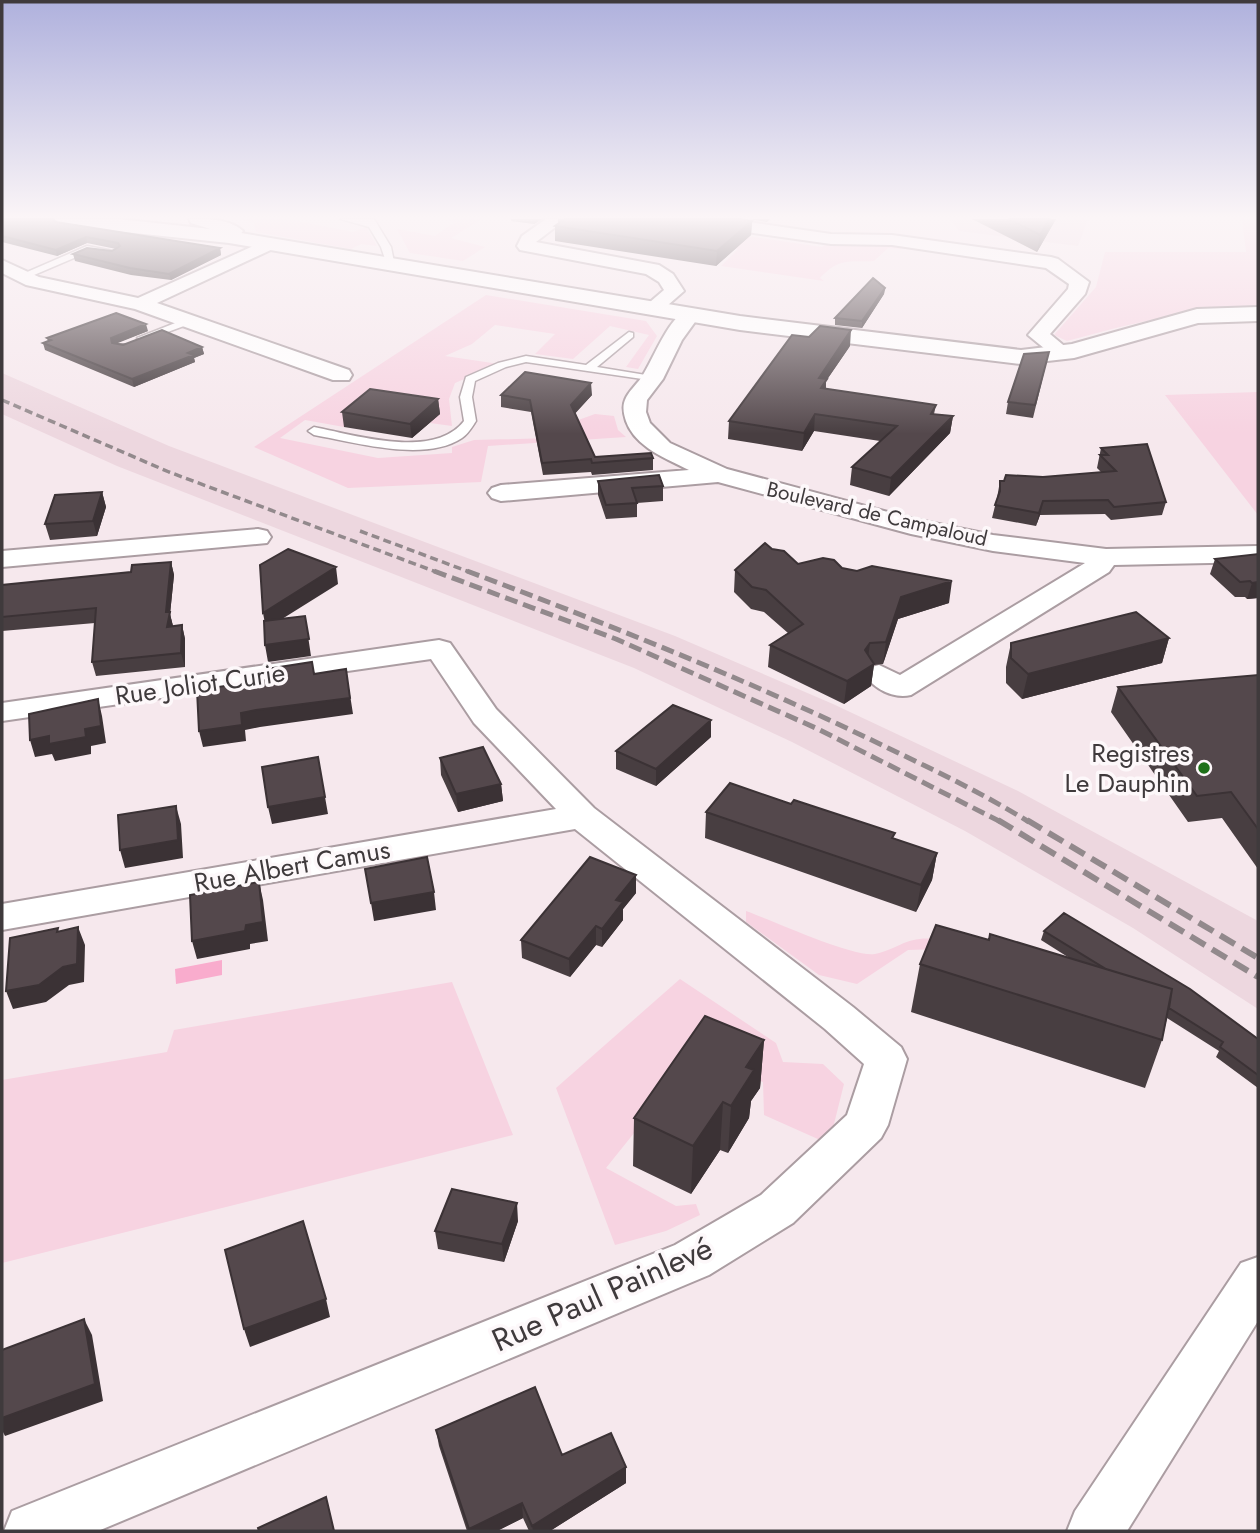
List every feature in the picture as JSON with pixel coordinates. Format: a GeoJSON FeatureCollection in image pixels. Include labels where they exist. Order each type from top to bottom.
{"type":"FeatureCollection","features":[{"type":"Feature","properties":{"kind":"street"},"geometry":{"type":"LineString","coordinates":[[77,291],[140,304],[341,375]]}},
{"type":"Feature","properties":{"kind":"street"},"geometry":{"type":"LineString","coordinates":[[140,304],[169,291]]}},
{"type":"Feature","properties":{"kind":"street"},"geometry":{"type":"LineString","coordinates":[[547,291],[690,315],[1026,361],[1063,354],[1196,316],[1258,314]]}},
{"type":"Feature","properties":{"kind":"street"},"geometry":{"type":"LineString","coordinates":[[653,308],[674,291]]}},
{"type":"Feature","properties":{"kind":"street"},"geometry":{"type":"LineString","coordinates":[[1063,354],[1038,335],[1079,291]]}},
{"type":"Feature","properties":{"kind":"street","name":"Boulevard de Campaloud"},"geometry":{"type":"LineString","coordinates":[[690,315],[672,340],[652,379],[636,400],[635,412],[639,425],[662,447],[718,474],[911,526],[993,542],[1106,557],[1258,554]]}},
{"type":"Feature","properties":{"kind":"street"},"geometry":{"type":"LineString","coordinates":[[501,493],[700,478],[718,474]]}},
{"type":"Feature","properties":{"kind":"street"},"geometry":{"type":"LineString","coordinates":[[2,559],[258,537]]}},
{"type":"Feature","properties":{"kind":"street"},"geometry":{"type":"LineString","coordinates":[[879,674],[900,688],[1099,566],[1106,557]]}},
{"type":"Feature","properties":{"kind":"street","name":"Rue Joliot Curie"},"geometry":{"type":"LineString","coordinates":[[2,712],[439,649]]}},
{"type":"Feature","properties":{"kind":"street","name":"Rue Paul Painlevé"},"geometry":{"type":"LineString","coordinates":[[32,1531],[692,1260],[776,1209],[866,1125],[886,1059],[839,1018],[582,816],[485,716],[439,649]]}},
{"type":"Feature","properties":{"kind":"street","name":"Rue Albert Camus"},"geometry":{"type":"LineString","coordinates":[[2,917],[582,816]]}},
{"type":"Feature","properties":{"kind":"street"},"geometry":{"type":"LineString","coordinates":[[1095,1531],[1258,1279]]}},
{"type":"Feature","properties":{"kind":"lane"},"geometry":{"type":"LineString","coordinates":[[131,342],[188,321]]}},
{"type":"Feature","properties":{"kind":"lane"},"geometry":{"type":"LineString","coordinates":[[588,369],[629,335]]}},
{"type":"Feature","properties":{"kind":"lane"},"geometry":{"type":"LineString","coordinates":[[314,431],[400,445],[420,445],[457,436],[470,421],[466,397],[470,379],[502,365],[526,359],[652,379]]}},
{"type":"Feature","properties":{"kind":"shaded area"},"geometry":{"type":"Polygon","coordinates":[[[1093,291],[1258,291],[1258,309],[1185,314],[1067,341],[1054,335],[1093,291]]]}},
{"type":"Feature","properties":{"kind":"shaded area"},"geometry":{"type":"Polygon","coordinates":[[[486,295],[646,321],[657,336],[638,369],[626,367],[649,335],[610,326],[573,359],[535,354],[555,334],[495,325],[472,344],[445,356],[499,364],[455,383],[449,399],[452,426],[430,423],[439,414],[373,402],[344,427],[305,420],[280,438],[378,458],[452,453],[452,447],[474,440],[552,438],[570,423],[595,414],[614,416],[618,430],[626,437],[488,446],[481,482],[348,488],[254,447],[486,295]]]}},
{"type":"Feature","properties":{"kind":"shaded area"},"geometry":{"type":"Polygon","coordinates":[[[2,373],[169,446],[675,636],[833,704],[1018,791],[1258,921],[1258,1009],[1133,928],[965,831],[792,742],[634,668],[117,466],[2,414],[2,373]]]}},
{"type":"Feature","properties":{"kind":"shaded area"},"geometry":{"type":"Polygon","coordinates":[[[1258,392],[1258,515],[1165,395],[1258,392]]]}},
{"type":"Feature","properties":{"kind":"shaded area"},"geometry":{"type":"Polygon","coordinates":[[[746,911],[832,945],[864,954],[884,952],[918,939],[938,939],[940,949],[908,950],[857,984],[819,975],[746,922],[746,911]]]}},
{"type":"Feature","properties":{"kind":"shaded area"},"geometry":{"type":"Polygon","coordinates":[[[222,960],[222,975],[176,984],[175,969],[222,960]]]}},
{"type":"Feature","properties":{"kind":"shaded area"},"geometry":{"type":"Polygon","coordinates":[[[680,979],[776,1043],[783,1062],[823,1064],[844,1084],[829,1144],[764,1115],[763,1082],[695,1057],[606,1168],[676,1206],[696,1204],[700,1215],[666,1231],[615,1245],[556,1088],[680,979]]]}},
{"type":"Feature","properties":{"kind":"shaded area"},"geometry":{"type":"Polygon","coordinates":[[[452,982],[513,1135],[2,1263],[2,1080],[167,1052],[174,1030],[452,982]]]}},
{"type":"Feature","properties":{"kind":"building"},"geometry":{"type":"Polygon","coordinates":[[[861,291],[883,291],[862,321],[835,318],[861,291]]]}},
{"type":"Feature","properties":{"kind":"building"},"geometry":{"type":"Polygon","coordinates":[[[116,313],[146,324],[111,338],[112,343],[123,345],[162,330],[202,347],[188,353],[194,355],[132,379],[43,343],[51,340],[47,338],[116,313]]]}},
{"type":"Feature","properties":{"kind":"building"},"geometry":{"type":"Polygon","coordinates":[[[820,326],[851,330],[819,378],[827,379],[821,388],[936,405],[931,414],[953,416],[891,478],[852,467],[897,426],[815,414],[804,433],[729,421],[792,335],[809,337],[820,326]]]}},
{"type":"Feature","properties":{"kind":"building"},"geometry":{"type":"Polygon","coordinates":[[[1049,352],[1035,405],[1008,402],[1024,354],[1049,352]]]}},
{"type":"Feature","properties":{"kind":"building"},"geometry":{"type":"Polygon","coordinates":[[[525,372],[591,383],[571,405],[595,457],[651,453],[653,458],[592,463],[591,459],[542,463],[530,400],[501,395],[525,372]]]}},
{"type":"Feature","properties":{"kind":"building"},"geometry":{"type":"Polygon","coordinates":[[[370,389],[438,399],[410,424],[342,412],[370,389]]]}},
{"type":"Feature","properties":{"kind":"building"},"geometry":{"type":"Polygon","coordinates":[[[1147,444],[1166,502],[1114,507],[1108,500],[1043,501],[1039,513],[995,505],[1000,481],[1004,481],[1006,475],[1043,477],[1116,471],[1100,455],[1108,455],[1101,448],[1147,444]]]}},
{"type":"Feature","properties":{"kind":"building"},"geometry":{"type":"Polygon","coordinates":[[[659,475],[663,486],[632,488],[637,503],[606,505],[598,481],[659,475]]]}},
{"type":"Feature","properties":{"kind":"building"},"geometry":{"type":"Polygon","coordinates":[[[102,492],[93,521],[45,524],[55,495],[102,492]]]}},
{"type":"Feature","properties":{"kind":"building"},"geometry":{"type":"Polygon","coordinates":[[[765,543],[772,549],[784,551],[798,564],[823,558],[834,560],[842,568],[857,571],[872,566],[952,581],[901,597],[886,642],[870,643],[865,650],[874,664],[847,681],[770,645],[803,624],[766,590],[752,587],[735,570],[765,543]]]}},
{"type":"Feature","properties":{"kind":"building"},"geometry":{"type":"Polygon","coordinates":[[[288,549],[336,567],[263,613],[260,565],[288,549]]]}},
{"type":"Feature","properties":{"kind":"building"},"geometry":{"type":"Polygon","coordinates":[[[1258,554],[1258,582],[1252,583],[1240,582],[1215,559],[1258,554]]]}},
{"type":"Feature","properties":{"kind":"building"},"geometry":{"type":"Polygon","coordinates":[[[171,562],[167,627],[182,625],[181,653],[92,662],[96,608],[2,617],[2,585],[131,572],[132,565],[171,562]]]}},
{"type":"Feature","properties":{"kind":"building"},"geometry":{"type":"Polygon","coordinates":[[[1136,612],[1169,638],[1028,674],[1011,658],[1011,643],[1136,612]]]}},
{"type":"Feature","properties":{"kind":"building"},"geometry":{"type":"Polygon","coordinates":[[[305,616],[309,639],[265,645],[264,621],[305,616]]]}},
{"type":"Feature","properties":{"kind":"building"},"geometry":{"type":"Polygon","coordinates":[[[312,662],[314,674],[346,669],[350,698],[241,713],[242,725],[199,731],[197,690],[267,680],[266,669],[312,662]]]}},
{"type":"Feature","properties":{"kind":"building","name":"Registres Le Dauphin"},"geometry":{"type":"Polygon","coordinates":[[[1258,675],[1258,829],[1231,792],[1197,796],[1118,687],[1258,675]]]}},
{"type":"Feature","properties":{"kind":"building"},"geometry":{"type":"Polygon","coordinates":[[[98,699],[101,726],[85,729],[86,737],[49,744],[49,736],[30,740],[29,714],[98,699]]]}},
{"type":"Feature","properties":{"kind":"building"},"geometry":{"type":"Polygon","coordinates":[[[673,705],[711,720],[656,769],[616,751],[673,705]]]}},
{"type":"Feature","properties":{"kind":"building"},"geometry":{"type":"Polygon","coordinates":[[[483,747],[501,784],[456,794],[440,758],[483,747]]]}},
{"type":"Feature","properties":{"kind":"building"},"geometry":{"type":"Polygon","coordinates":[[[318,757],[325,797],[268,807],[262,767],[318,757]]]}},
{"type":"Feature","properties":{"kind":"building"},"geometry":{"type":"Polygon","coordinates":[[[730,783],[791,804],[794,800],[895,833],[892,838],[937,853],[921,885],[706,812],[730,783]]]}},
{"type":"Feature","properties":{"kind":"building"},"geometry":{"type":"Polygon","coordinates":[[[176,806],[178,840],[120,850],[118,815],[176,806]]]}},
{"type":"Feature","properties":{"kind":"building"},"geometry":{"type":"Polygon","coordinates":[[[427,857],[434,892],[371,903],[365,869],[427,857]]]}},
{"type":"Feature","properties":{"kind":"building"},"geometry":{"type":"Polygon","coordinates":[[[590,857],[636,875],[616,900],[623,902],[602,929],[596,926],[569,959],[521,940],[590,857]]]}},
{"type":"Feature","properties":{"kind":"building"},"geometry":{"type":"Polygon","coordinates":[[[259,882],[263,922],[246,925],[245,931],[192,941],[190,895],[259,882]]]}},
{"type":"Feature","properties":{"kind":"building"},"geometry":{"type":"Polygon","coordinates":[[[1064,913],[1190,989],[1258,1039],[1258,1075],[1220,1047],[1223,1042],[1169,1008],[1172,989],[1106,969],[1044,931],[1064,913]]]}},
{"type":"Feature","properties":{"kind":"building"},"geometry":{"type":"Polygon","coordinates":[[[936,925],[989,940],[990,934],[1172,989],[1162,1040],[920,964],[936,925]]]}},
{"type":"Feature","properties":{"kind":"building"},"geometry":{"type":"Polygon","coordinates":[[[78,927],[77,964],[63,967],[39,985],[6,991],[10,938],[58,928],[57,932],[78,927]]]}},
{"type":"Feature","properties":{"kind":"building"},"geometry":{"type":"Polygon","coordinates":[[[705,1016],[764,1040],[746,1067],[754,1070],[731,1106],[723,1102],[693,1146],[634,1118],[705,1016]]]}},
{"type":"Feature","properties":{"kind":"building"},"geometry":{"type":"Polygon","coordinates":[[[452,1189],[517,1203],[502,1244],[435,1231],[452,1189]]]}},
{"type":"Feature","properties":{"kind":"building"},"geometry":{"type":"Polygon","coordinates":[[[303,1221],[326,1299],[244,1329],[225,1250],[303,1221]]]}},
{"type":"Feature","properties":{"kind":"building"},"geometry":{"type":"Polygon","coordinates":[[[84,1319],[95,1384],[2,1418],[2,1350],[84,1319]]]}},
{"type":"Feature","properties":{"kind":"building"},"geometry":{"type":"Polygon","coordinates":[[[535,1387],[562,1455],[611,1433],[626,1467],[532,1526],[522,1503],[469,1529],[436,1430],[535,1387]]]}},
{"type":"Feature","properties":{"kind":"building"},"geometry":{"type":"Polygon","coordinates":[[[326,1497],[334,1531],[259,1531],[258,1528],[326,1497]]]}},
{"type":"Feature","properties":{"kind":"railway"},"geometry":{"type":"LineString","coordinates":[[2,400],[169,472],[439,573]]}},
{"type":"Feature","properties":{"kind":"railway"},"geometry":{"type":"LineString","coordinates":[[360,531],[472,573]]}},
{"type":"Feature","properties":{"kind":"railway"},"geometry":{"type":"LineString","coordinates":[[434,571],[616,639],[818,729],[1001,822]]}},
{"type":"Feature","properties":{"kind":"railway"},"geometry":{"type":"LineString","coordinates":[[467,571],[627,633],[785,700],[942,774],[1029,822]]}},
{"type":"Feature","properties":{"kind":"railway"},"geometry":{"type":"LineString","coordinates":[[998,820],[1258,977]]}},
{"type":"Feature","properties":{"kind":"railway"},"geometry":{"type":"LineString","coordinates":[[1027,820],[1258,958]]}},
{"type":"Feature","properties":{"kind":"place","name":"Registres Le Dauphin"},"geometry":{"type":"Point","coordinates":[1204,768]}}]}
